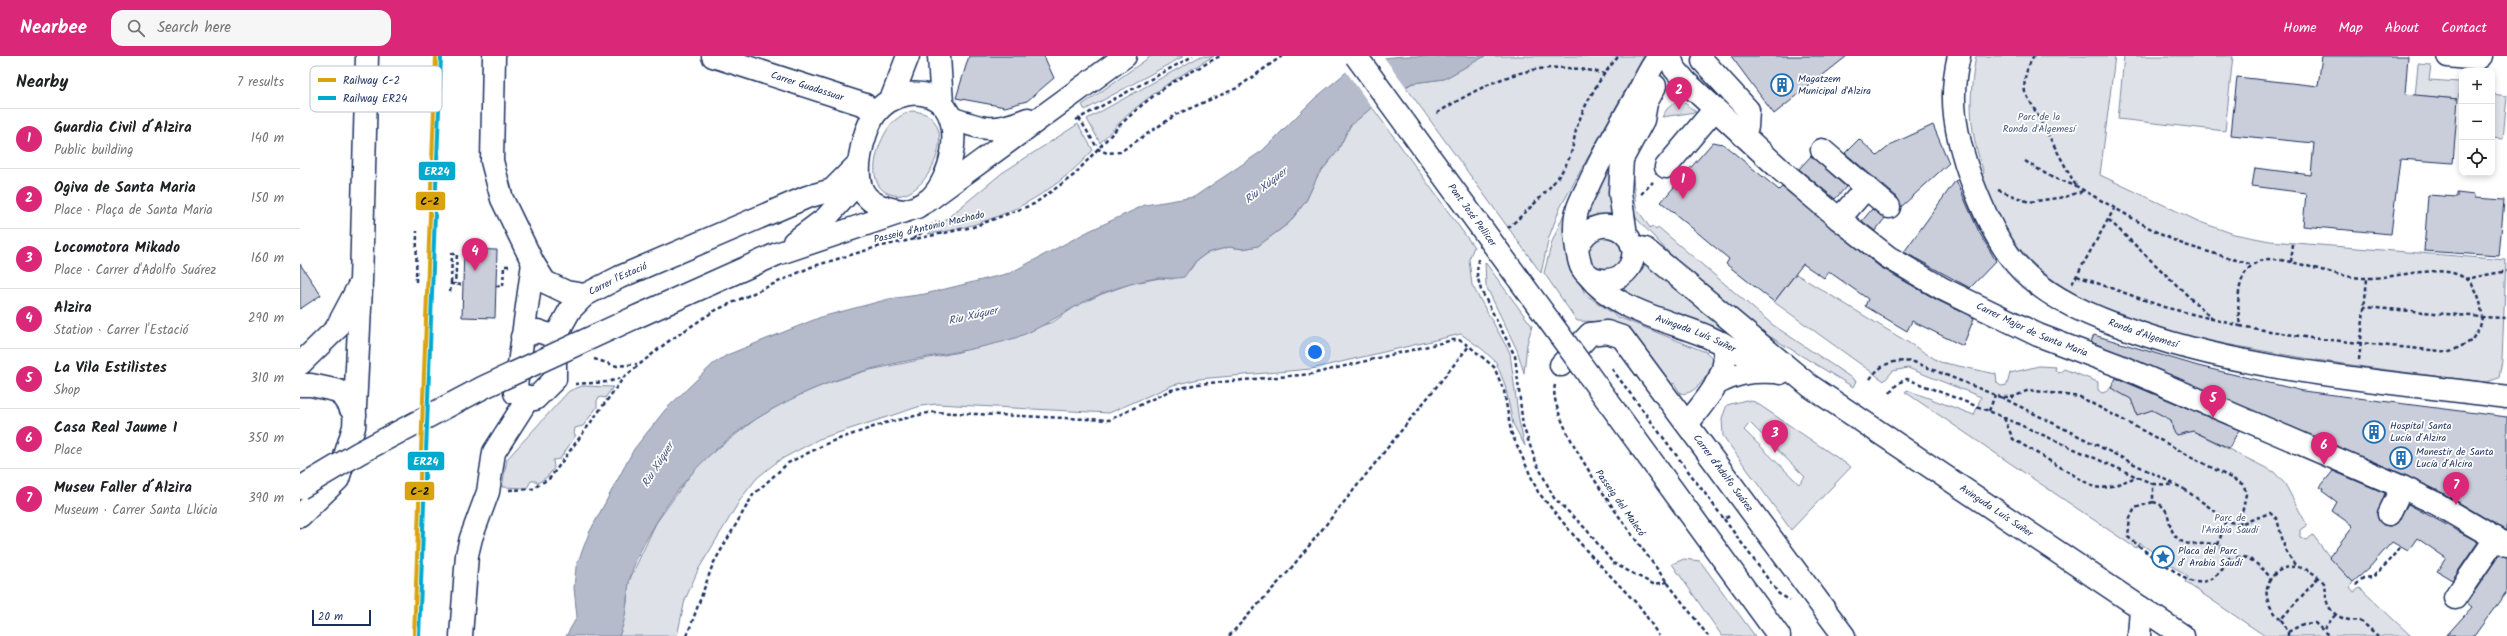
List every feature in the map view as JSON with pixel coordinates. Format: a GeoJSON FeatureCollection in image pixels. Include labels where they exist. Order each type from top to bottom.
{"type":"FeatureCollection","features":[{"type":"Feature","properties":{"kind":"street"},"geometry":{"type":"LineString","coordinates":[[367,56],[367,66]]}},
{"type":"Feature","properties":{"kind":"street","name":"Carrer l'Estació"},"geometry":{"type":"LineString","coordinates":[[494,56],[492,161],[502,199],[532,263],[545,282],[566,292],[585,295],[620,277],[807,197],[832,190],[858,173]]}},
{"type":"Feature","properties":{"kind":"street","name":"Carrer Guadassuar"},"geometry":{"type":"LineString","coordinates":[[713,56],[865,105],[875,114]]}},
{"type":"Feature","properties":{"kind":"street"},"geometry":{"type":"LineString","coordinates":[[891,100],[908,56]]}},
{"type":"Feature","properties":{"kind":"street"},"geometry":{"type":"LineString","coordinates":[[930,198],[944,178],[952,157],[954,138],[946,111],[939,56]]}},
{"type":"Feature","properties":{"kind":"street"},"geometry":{"type":"LineString","coordinates":[[300,488],[359,453],[484,387],[636,317],[777,254],[917,206],[1125,56]]}},
{"type":"Feature","properties":{"kind":"street","name":"Pont José Pellicer"},"geometry":{"type":"LineString","coordinates":[[1356,56],[1779,636]]}},
{"type":"Feature","properties":{"kind":"street"},"geometry":{"type":"LineString","coordinates":[[1667,56],[1674,68],[1712,109]]}},
{"type":"Feature","properties":{"kind":"street"},"geometry":{"type":"LineString","coordinates":[[1667,56],[1646,103],[1643,120],[1622,159],[1620,194],[1629,240],[1630,265],[1619,278],[1609,280],[1596,279],[1587,274],[1580,266],[1578,246],[1574,230],[1577,210],[1606,150],[1667,56]]}},
{"type":"Feature","properties":{"kind":"street","name":"Ronda d'Algemesí"},"geometry":{"type":"LineString","coordinates":[[1959,56],[1954,84],[1953,110],[1955,129],[1976,190],[1992,228],[2016,264],[2079,311],[2141,334],[2223,357],[2338,375],[2507,397]]}},
{"type":"Feature","properties":{"kind":"street"},"geometry":{"type":"LineString","coordinates":[[2448,56],[2477,59],[2481,56]]}},
{"type":"Feature","properties":{"kind":"street"},"geometry":{"type":"LineString","coordinates":[[1703,61],[1748,110],[1746,127],[1742,135]]}},
{"type":"Feature","properties":{"kind":"street"},"geometry":{"type":"LineString","coordinates":[[1643,120],[1655,109],[1662,97],[1670,90],[1679,89],[1712,109]]}},
{"type":"Feature","properties":{"kind":"street"},"geometry":{"type":"LineString","coordinates":[[777,254],[826,218],[858,173],[875,114],[891,100],[904,94],[920,94],[946,111],[977,127],[1002,129],[1051,110]]}},
{"type":"Feature","properties":{"kind":"street"},"geometry":{"type":"LineString","coordinates":[[1666,167],[1712,109]]}},
{"type":"Feature","properties":{"kind":"street","name":"Carrer Major de Santa Maria"},"geometry":{"type":"LineString","coordinates":[[1712,109],[1839,219],[1888,257],[1943,289],[2044,337],[2129,370],[2402,487],[2437,504],[2501,542]]}},
{"type":"Feature","properties":{"kind":"street"},"geometry":{"type":"LineString","coordinates":[[300,516],[338,479],[354,427],[361,282],[366,112]]}},
{"type":"Feature","properties":{"kind":"street"},"geometry":{"type":"LineString","coordinates":[[1822,150],[1889,207]]}},
{"type":"Feature","properties":{"kind":"street"},"geometry":{"type":"LineString","coordinates":[[858,173],[866,197],[882,207],[903,211]]}},
{"type":"Feature","properties":{"kind":"street"},"geometry":{"type":"LineString","coordinates":[[1839,219],[1867,187]]}},
{"type":"Feature","properties":{"kind":"street"},"geometry":{"type":"LineString","coordinates":[[1578,246],[1583,236],[1600,225],[1610,225],[1629,240]]}},
{"type":"Feature","properties":{"kind":"street","name":"Avinguda Luís Suñer"},"geometry":{"type":"LineString","coordinates":[[1629,240],[1645,249],[1810,386],[2182,636]]}},
{"type":"Feature","properties":{"kind":"street"},"geometry":{"type":"LineString","coordinates":[[532,263],[515,393],[535,399],[555,379],[555,337],[570,310],[585,295]]}},
{"type":"Feature","properties":{"kind":"street","name":"Avinguda Luís Suñer"},"geometry":{"type":"LineString","coordinates":[[1587,274],[1597,287],[1620,302],[1722,343],[1778,372],[1810,386]]}},
{"type":"Feature","properties":{"kind":"street"},"geometry":{"type":"LineString","coordinates":[[300,364],[336,329],[361,282]]}},
{"type":"Feature","properties":{"kind":"street"},"geometry":{"type":"LineString","coordinates":[[522,337],[538,331],[555,337]]}},
{"type":"Feature","properties":{"kind":"street","name":"Carrer d'Adolfo Suárez"},"geometry":{"type":"LineString","coordinates":[[1561,365],[1590,334],[1607,332],[1622,337],[1688,423],[1844,636]]}},
{"type":"Feature","properties":{"kind":"street"},"geometry":{"type":"LineString","coordinates":[[1688,423],[1716,384],[1725,367],[1726,354],[1722,343]]}},
{"type":"Feature","properties":{"kind":"street"},"geometry":{"type":"LineString","coordinates":[[1716,384],[1736,374],[1757,371],[1778,372]]}},
{"type":"Feature","properties":{"kind":"street"},"geometry":{"type":"LineString","coordinates":[[300,385],[311,384],[339,391],[355,415]]}},
{"type":"Feature","properties":{"kind":"street"},"geometry":{"type":"LineString","coordinates":[[461,636],[467,555],[471,538],[488,492],[494,452],[529,397]]}},
{"type":"Feature","properties":{"kind":"street"},"geometry":{"type":"LineString","coordinates":[[2389,514],[2402,487]]}},
{"type":"Feature","properties":{"kind":"street"},"geometry":{"type":"LineString","coordinates":[[2455,598],[2501,542]]}},
{"type":"Feature","properties":{"kind":"street"},"geometry":{"type":"LineString","coordinates":[[2139,636],[2141,608]]}},
{"type":"Feature","properties":{"kind":"path"},"geometry":{"type":"LineString","coordinates":[[1073,122],[1193,56]]}},
{"type":"Feature","properties":{"kind":"path","name":"Passeig d'Antonio Machado"},"geometry":{"type":"LineString","coordinates":[[506,490],[525,490],[546,482],[624,377],[638,364],[714,312],[772,283],[843,256],[912,239],[973,227],[1034,204],[1061,187],[1131,115],[1171,83],[1220,56]]}},
{"type":"Feature","properties":{"kind":"path"},"geometry":{"type":"LineString","coordinates":[[1075,112],[1098,149],[1114,153],[1127,149],[1178,114],[1237,88],[1282,56]]}},
{"type":"Feature","properties":{"kind":"path"},"geometry":{"type":"LineString","coordinates":[[1508,228],[1527,210],[1565,165],[1570,156],[1578,122],[1605,74],[1619,56]]}},
{"type":"Feature","properties":{"kind":"path"},"geometry":{"type":"LineString","coordinates":[[2034,56],[2024,81],[2025,92],[2076,186]]}},
{"type":"Feature","properties":{"kind":"path"},"geometry":{"type":"LineString","coordinates":[[1552,64],[1585,67],[1605,74]]}},
{"type":"Feature","properties":{"kind":"path"},"geometry":{"type":"LineString","coordinates":[[1437,113],[1473,90],[1501,76],[1523,68],[1537,65]]}},
{"type":"Feature","properties":{"kind":"path"},"geometry":{"type":"LineString","coordinates":[[2025,161],[2051,177],[2076,186],[2114,209],[2185,245],[2253,265]]}},
{"type":"Feature","properties":{"kind":"path"},"geometry":{"type":"LineString","coordinates":[[1996,188],[2029,202],[2065,197],[2083,191]]}},
{"type":"Feature","properties":{"kind":"path"},"geometry":{"type":"LineString","coordinates":[[2072,284],[2114,209]]}},
{"type":"Feature","properties":{"kind":"path"},"geometry":{"type":"LineString","coordinates":[[2109,220],[2212,320]]}},
{"type":"Feature","properties":{"kind":"path"},"geometry":{"type":"LineString","coordinates":[[416,282],[417,231]]}},
{"type":"Feature","properties":{"kind":"path"},"geometry":{"type":"LineString","coordinates":[[2291,262],[2293,244]]}},
{"type":"Feature","properties":{"kind":"path"},"geometry":{"type":"LineString","coordinates":[[451,283],[452,254],[457,254],[455,284]]}},
{"type":"Feature","properties":{"kind":"path"},"geometry":{"type":"LineString","coordinates":[[1479,255],[1477,265],[1478,282],[1515,356],[1523,426],[1536,462],[1554,498],[1586,529],[1613,562],[1653,584],[1668,582]]}},
{"type":"Feature","properties":{"kind":"path"},"geometry":{"type":"LineString","coordinates":[[2240,326],[2238,305],[2244,274],[2260,260],[2275,259],[2367,279],[2430,270],[2448,272],[2465,279],[2507,272]]}},
{"type":"Feature","properties":{"kind":"path"},"geometry":{"type":"LineString","coordinates":[[496,286],[503,286],[504,266]]}},
{"type":"Feature","properties":{"kind":"path"},"geometry":{"type":"LineString","coordinates":[[2077,276],[2164,307],[2240,326],[2311,338],[2450,352],[2471,341],[2480,327],[2482,317],[2477,296],[2465,279]]}},
{"type":"Feature","properties":{"kind":"path"},"geometry":{"type":"LineString","coordinates":[[2358,367],[2367,279]]}},
{"type":"Feature","properties":{"kind":"path"},"geometry":{"type":"LineString","coordinates":[[450,292],[450,284],[463,285]]}},
{"type":"Feature","properties":{"kind":"path"},"geometry":{"type":"LineString","coordinates":[[2364,307],[2507,318]]}},
{"type":"Feature","properties":{"kind":"path"},"geometry":{"type":"LineString","coordinates":[[686,636],[713,564],[753,495],[769,478],[788,463],[857,432],[932,412],[1109,420],[1151,398],[1171,390],[1198,384],[1312,374],[1453,340],[1459,340],[1469,346],[1494,367],[1504,391],[1511,432],[1538,492],[1585,550],[1641,608],[1659,636]]}},
{"type":"Feature","properties":{"kind":"path"},"geometry":{"type":"LineString","coordinates":[[1229,636],[1288,572],[1469,346]]}},
{"type":"Feature","properties":{"kind":"path"},"geometry":{"type":"LineString","coordinates":[[1870,379],[1878,368],[1887,363],[1901,360],[1914,362],[2000,397],[2184,489],[2226,520],[2240,524],[2270,513],[2277,519],[2285,549],[2295,565]]}},
{"type":"Feature","properties":{"kind":"path","name":"Passeig del Malecó"},"geometry":{"type":"LineString","coordinates":[[1561,365],[1553,393],[1563,424],[1590,475],[1708,636]]}},
{"type":"Feature","properties":{"kind":"path"},"geometry":{"type":"LineString","coordinates":[[1610,366],[1779,594]]}},
{"type":"Feature","properties":{"kind":"path"},"geometry":{"type":"LineString","coordinates":[[571,385],[608,382],[624,377]]}},
{"type":"Feature","properties":{"kind":"path"},"geometry":{"type":"LineString","coordinates":[[1890,393],[1898,383],[1908,379],[2004,417],[2153,484],[2170,484],[2184,489]]}},
{"type":"Feature","properties":{"kind":"path"},"geometry":{"type":"LineString","coordinates":[[2000,397],[2013,397],[2029,390],[2080,397],[2244,485],[2246,494],[2240,524]]}},
{"type":"Feature","properties":{"kind":"path"},"geometry":{"type":"LineString","coordinates":[[1989,411],[1995,395]]}},
{"type":"Feature","properties":{"kind":"path"},"geometry":{"type":"LineString","coordinates":[[2004,417],[2013,439],[2092,486],[2107,488],[2138,477]]}},
{"type":"Feature","properties":{"kind":"path"},"geometry":{"type":"LineString","coordinates":[[2153,484],[2153,502]]}},
{"type":"Feature","properties":{"kind":"path"},"geometry":{"type":"LineString","coordinates":[[2154,558],[2128,537],[2130,518],[2135,508],[2153,502],[2160,504],[2166,509],[2173,534],[2179,540],[2186,544],[2203,542],[2218,545],[2226,551],[2230,561]]}},
{"type":"Feature","properties":{"kind":"path"},"geometry":{"type":"LineString","coordinates":[[1724,519],[1730,516],[1734,522]]}},
{"type":"Feature","properties":{"kind":"path"},"geometry":{"type":"LineString","coordinates":[[2218,545],[2226,520]]}},
{"type":"Feature","properties":{"kind":"path"},"geometry":{"type":"LineString","coordinates":[[2356,585],[2363,578],[2374,577],[2382,566],[2390,563],[2400,546]]}},
{"type":"Feature","properties":{"kind":"path"},"geometry":{"type":"LineString","coordinates":[[2166,565],[2187,580],[2195,582],[2214,577],[2230,561],[2237,557],[2248,557],[2256,562],[2271,578]]}},
{"type":"Feature","properties":{"kind":"path"},"geometry":{"type":"LineString","coordinates":[[2288,636],[2288,632],[2281,619],[2273,612],[2267,599],[2271,578],[2283,567],[2295,565],[2307,569],[2319,578],[2326,588],[2326,602],[2336,614],[2345,620],[2360,620],[2378,636]]}},
{"type":"Feature","properties":{"kind":"path"},"geometry":{"type":"LineString","coordinates":[[2281,619],[2319,578]]}},
{"type":"Feature","properties":{"kind":"path"},"geometry":{"type":"LineString","coordinates":[[2324,629],[2336,614]]}},
{"type":"Feature","properties":{"kind":"path"},"geometry":{"type":"LineString","coordinates":[[2288,632],[2303,624],[2315,624],[2324,629],[2329,636]]}},
{"type":"Feature","properties":{"kind":"green space"},"geometry":{"type":"Polygon","coordinates":[[[1151,56],[1184,56],[1085,110],[1082,105],[1151,56]]]}},
{"type":"Feature","properties":{"kind":"green space"},"geometry":{"type":"Polygon","coordinates":[[[1201,56],[1214,56],[1153,94],[1127,116],[1100,143],[1087,119],[1201,56]]]}},
{"type":"Feature","properties":{"kind":"green space"},"geometry":{"type":"Polygon","coordinates":[[[1485,56],[1644,56],[1560,208],[1549,237],[1541,273],[1406,87],[1413,83],[1444,79],[1485,56]]]}},
{"type":"Feature","properties":{"kind":"green space","name":"Parc de la Ronda d'Algemesí"},"geometry":{"type":"Polygon","coordinates":[[[1976,56],[2115,56],[2100,175],[2200,222],[2234,234],[2270,241],[2506,260],[2502,360],[2499,378],[2486,382],[2371,368],[2314,360],[2199,339],[2170,332],[2113,313],[2086,300],[2061,285],[2037,267],[2018,247],[2003,224],[1979,175],[1984,173],[1975,143],[1971,115],[1973,72],[1976,56]]]}},
{"type":"Feature","properties":{"kind":"green space"},"geometry":{"type":"Polygon","coordinates":[[[2124,56],[2233,56],[2225,131],[2118,119],[2124,56]]]}},
{"type":"Feature","properties":{"kind":"green space"},"geometry":{"type":"Polygon","coordinates":[[[2418,64],[2431,65],[2429,80],[2459,82],[2458,99],[2424,96],[2413,118],[2418,64]]]}},
{"type":"Feature","properties":{"kind":"green space"},"geometry":{"type":"Polygon","coordinates":[[[2495,94],[2507,96],[2503,139],[2495,138],[2495,94]]]}},
{"type":"Feature","properties":{"kind":"green space"},"geometry":{"type":"Polygon","coordinates":[[[1675,102],[1685,103],[1696,112],[1662,117],[1667,109],[1675,102]]]}},
{"type":"Feature","properties":{"kind":"green space"},"geometry":{"type":"Polygon","coordinates":[[[1372,107],[1474,247],[1469,259],[1472,285],[1510,353],[1519,421],[1525,446],[1513,424],[1505,385],[1496,362],[1482,349],[1461,334],[1311,369],[1199,379],[1173,385],[1109,413],[937,404],[921,406],[819,439],[778,461],[757,478],[742,497],[698,570],[685,600],[677,636],[619,636],[627,603],[629,581],[656,523],[699,463],[756,419],[791,398],[826,384],[865,371],[959,352],[1053,322],[1076,306],[1102,294],[1130,284],[1160,278],[1172,279],[1191,269],[1196,261],[1207,253],[1229,247],[1243,249],[1258,246],[1289,223],[1306,201],[1318,175],[1337,152],[1350,126],[1372,107]]]}},
{"type":"Feature","properties":{"kind":"green space"},"geometry":{"type":"Polygon","coordinates":[[[912,111],[928,116],[937,126],[939,141],[936,157],[929,172],[919,185],[907,194],[894,195],[884,191],[877,183],[875,162],[882,138],[888,129],[898,118],[912,111]]]}},
{"type":"Feature","properties":{"kind":"green space"},"geometry":{"type":"Polygon","coordinates":[[[1078,124],[1093,150],[1076,167],[1039,196],[997,217],[952,230],[928,234],[1002,173],[1078,124]]]}},
{"type":"Feature","properties":{"kind":"green space"},"geometry":{"type":"Polygon","coordinates":[[[1612,163],[1617,216],[1588,222],[1586,219],[1589,206],[1612,163]]]}},
{"type":"Feature","properties":{"kind":"green space"},"geometry":{"type":"Polygon","coordinates":[[[1628,176],[1633,179],[1636,207],[1650,228],[1652,226],[1656,230],[1658,227],[1773,325],[1856,381],[1853,387],[1769,336],[1729,307],[1673,257],[1636,218],[1631,208],[1628,176]]]}},
{"type":"Feature","properties":{"kind":"green space"},"geometry":{"type":"Polygon","coordinates":[[[1568,204],[1568,256],[1585,294],[1618,317],[1706,352],[1714,359],[1713,364],[1702,382],[1696,388],[1685,393],[1680,393],[1674,383],[1670,386],[1628,330],[1612,322],[1577,321],[1544,273],[1552,242],[1568,204]]]}},
{"type":"Feature","properties":{"kind":"green space"},"geometry":{"type":"Polygon","coordinates":[[[1597,234],[1621,238],[1625,262],[1603,273],[1591,267],[1586,255],[1597,234]]]}},
{"type":"Feature","properties":{"kind":"green space"},"geometry":{"type":"Polygon","coordinates":[[[1646,260],[1738,339],[1615,291],[1626,286],[1635,279],[1642,271],[1646,260]]]}},
{"type":"Feature","properties":{"kind":"green space"},"geometry":{"type":"Polygon","coordinates":[[[1485,262],[1532,326],[1527,344],[1524,373],[1517,350],[1486,286],[1485,262]]]}},
{"type":"Feature","properties":{"kind":"green space","name":"Parc de l'Aràbia Saudí"},"geometry":{"type":"Polygon","coordinates":[[[1796,274],[1940,362],[1996,374],[1997,383],[2001,386],[2007,385],[2010,373],[2039,366],[2056,367],[2055,370],[2059,373],[2064,369],[2098,382],[2098,390],[2102,393],[2108,391],[2111,387],[2136,401],[2134,406],[2138,413],[2146,412],[2149,408],[2175,421],[2172,426],[2176,434],[2183,434],[2187,428],[2274,472],[2285,484],[2307,525],[2300,530],[2300,537],[2307,540],[2313,535],[2328,555],[2353,582],[2350,587],[2354,592],[2360,588],[2411,636],[2265,636],[2185,582],[2188,577],[2140,543],[2136,548],[2128,543],[1905,392],[1907,390],[1974,415],[1981,397],[1908,368],[1893,371],[1884,381],[1774,302],[1796,274]]]}},
{"type":"Feature","properties":{"kind":"green space"},"geometry":{"type":"Polygon","coordinates":[[[582,386],[613,387],[605,398],[600,397],[597,400],[597,407],[583,426],[575,428],[574,434],[576,435],[560,459],[553,460],[554,468],[548,476],[538,483],[536,481],[531,481],[527,488],[502,487],[507,459],[569,391],[582,386]]]}},
{"type":"Feature","properties":{"kind":"green space"},"geometry":{"type":"Polygon","coordinates":[[[1746,400],[1755,402],[1851,467],[1791,530],[1723,436],[1722,418],[1727,405],[1746,400]],[[1750,423],[1744,430],[1799,484],[1805,477],[1750,423]]]}},
{"type":"Feature","properties":{"kind":"green space"},"geometry":{"type":"Polygon","coordinates":[[[1684,559],[1700,561],[1755,636],[1722,636],[1672,564],[1684,559]]]}},
{"type":"Feature","properties":{"kind":"water","name":"Riu Xúquer"},"geometry":{"type":"Polygon","coordinates":[[[1403,56],[1485,56],[1444,79],[1413,83],[1391,93],[1376,104],[1350,126],[1337,152],[1318,175],[1306,201],[1289,223],[1258,246],[1243,249],[1229,247],[1207,253],[1196,261],[1184,277],[1145,280],[1103,293],[1016,338],[967,350],[915,359],[864,371],[801,394],[772,409],[719,447],[696,469],[675,495],[656,523],[633,568],[629,583],[625,617],[619,636],[566,636],[577,617],[574,588],[576,567],[589,533],[634,449],[665,410],[713,364],[727,355],[821,317],[889,299],[925,294],[1010,273],[1089,231],[1145,205],[1194,197],[1262,151],[1313,100],[1350,69],[1373,59],[1403,56]]]}},
{"type":"Feature","properties":{"kind":"pier"},"geometry":{"type":"Polygon","coordinates":[[[1383,56],[1407,88],[1392,95],[1373,109],[1345,70],[1372,57],[1383,56]]]}},
{"type":"Feature","properties":{"kind":"building"},"geometry":{"type":"Polygon","coordinates":[[[969,56],[1044,56],[1054,78],[1027,101],[1005,107],[956,98],[969,56]]]}},
{"type":"Feature","properties":{"kind":"building","name":"Magatzem Municipal d'Alzira"},"geometry":{"type":"Polygon","coordinates":[[[1731,56],[1847,56],[1774,114],[1731,56]]]}},
{"type":"Feature","properties":{"kind":"building"},"geometry":{"type":"Polygon","coordinates":[[[2322,56],[2408,56],[2405,94],[2458,99],[2453,163],[2400,159],[2391,234],[2303,226],[2306,193],[2252,186],[2255,168],[2311,175],[2314,143],[2231,135],[2237,77],[2318,86],[2322,56]]]}},
{"type":"Feature","properties":{"kind":"building"},"geometry":{"type":"Polygon","coordinates":[[[1933,125],[1949,163],[1901,207],[1897,197],[1845,153],[1859,139],[1877,156],[1892,144],[1933,125]]]}},
{"type":"Feature","properties":{"kind":"building"},"geometry":{"type":"Polygon","coordinates":[[[1713,142],[1723,144],[1779,190],[1782,187],[1880,267],[1937,300],[1974,318],[1963,346],[1912,321],[1907,331],[1865,306],[1868,299],[1828,271],[1824,278],[1803,264],[1774,302],[1726,264],[1729,259],[1661,202],[1713,142]]]}},
{"type":"Feature","properties":{"kind":"building"},"geometry":{"type":"Polygon","coordinates":[[[1811,156],[1846,187],[1835,199],[1799,169],[1811,156]]]}},
{"type":"Feature","properties":{"kind":"building"},"geometry":{"type":"Polygon","coordinates":[[[1956,180],[1979,232],[1996,261],[1970,288],[1904,252],[1956,180]]]}},
{"type":"Feature","properties":{"kind":"building"},"geometry":{"type":"Polygon","coordinates":[[[2457,193],[2474,195],[2474,198],[2504,200],[2499,256],[2424,251],[2428,195],[2457,197],[2457,193]]]}},
{"type":"Feature","properties":{"kind":"building"},"geometry":{"type":"Polygon","coordinates":[[[1872,209],[1885,218],[1875,231],[1862,221],[1872,209]]]}},
{"type":"Feature","properties":{"kind":"building"},"geometry":{"type":"Polygon","coordinates":[[[464,249],[497,250],[495,318],[462,317],[464,249]]]}},
{"type":"Feature","properties":{"kind":"building"},"geometry":{"type":"Polygon","coordinates":[[[300,264],[321,295],[300,309],[300,264]]]}},
{"type":"Feature","properties":{"kind":"building"},"geometry":{"type":"Polygon","coordinates":[[[2094,335],[2198,366],[2303,391],[2507,417],[2507,531],[2443,493],[2407,476],[2091,342],[2094,335]]]}},
{"type":"Feature","properties":{"kind":"building"},"geometry":{"type":"Polygon","coordinates":[[[2116,378],[2239,430],[2229,448],[2193,431],[2177,435],[2173,430],[2171,420],[2152,410],[2137,415],[2131,399],[2111,388],[2116,378]]]}},
{"type":"Feature","properties":{"kind":"building"},"geometry":{"type":"Polygon","coordinates":[[[2333,471],[2385,493],[2377,515],[2383,525],[2390,526],[2396,524],[2408,504],[2478,542],[2452,580],[2437,571],[2446,558],[2417,538],[2408,551],[2392,542],[2368,569],[2353,582],[2329,557],[2353,526],[2332,511],[2337,502],[2322,491],[2323,489],[2320,487],[2333,471]]]}},
{"type":"Feature","properties":{"kind":"building"},"geometry":{"type":"Polygon","coordinates":[[[2499,555],[2507,557],[2507,591],[2474,636],[2446,636],[2472,607],[2467,603],[2499,555]]]}},
{"type":"Feature","properties":{"kind":"rail line","name":"C-2"},"geometry":{"type":"LineString","coordinates":[[436,56],[436,66]]}},
{"type":"Feature","properties":{"kind":"rail line","name":"ER24"},"geometry":{"type":"LineString","coordinates":[[441,56],[441,66]]}},
{"type":"Feature","properties":{"kind":"rail line","name":"C-2"},"geometry":{"type":"LineString","coordinates":[[414,636],[434,112]]}},
{"type":"Feature","properties":{"kind":"rail line","name":"ER24"},"geometry":{"type":"LineString","coordinates":[[419,636],[439,112]]}},
{"type":"Feature","properties":{"kind":"place","name":"Magatzem Municipal d'Alzira"},"geometry":{"type":"Point","coordinates":[1782,85]}},
{"type":"Feature","properties":{"kind":"place","name":"Ogiva de Santa Maria"},"geometry":{"type":"Point","coordinates":[1679,110]}},
{"type":"Feature","properties":{"kind":"place","name":"Guardia Civil d´Alzira"},"geometry":{"type":"Point","coordinates":[1683,199]}},
{"type":"Feature","properties":{"kind":"place","name":"Alzira"},"geometry":{"type":"Point","coordinates":[475,271]}},
{"type":"Feature","properties":{"kind":"place","name":"La Vila Estilistes"},"geometry":{"type":"Point","coordinates":[2213,418]}},
{"type":"Feature","properties":{"kind":"place","name":"Hospital Santa Lucía d´Alzira"},"geometry":{"type":"Point","coordinates":[2374,432]}},
{"type":"Feature","properties":{"kind":"place","name":"Locomotora Mikado"},"geometry":{"type":"Point","coordinates":[1775,453]}},
{"type":"Feature","properties":{"kind":"place","name":"Monestir de Santa Lucía d´Alcira"},"geometry":{"type":"Point","coordinates":[2401,458]}},
{"type":"Feature","properties":{"kind":"place","name":"Casa Real Jaume I"},"geometry":{"type":"Point","coordinates":[2324,465]}},
{"type":"Feature","properties":{"kind":"place","name":"Museu Faller d´Alzira"},"geometry":{"type":"Point","coordinates":[2456,505]}},
{"type":"Feature","properties":{"kind":"place","name":"Placa del Parc d´ Arabia Saudí"},"geometry":{"type":"Point","coordinates":[2163,557]}}]}
